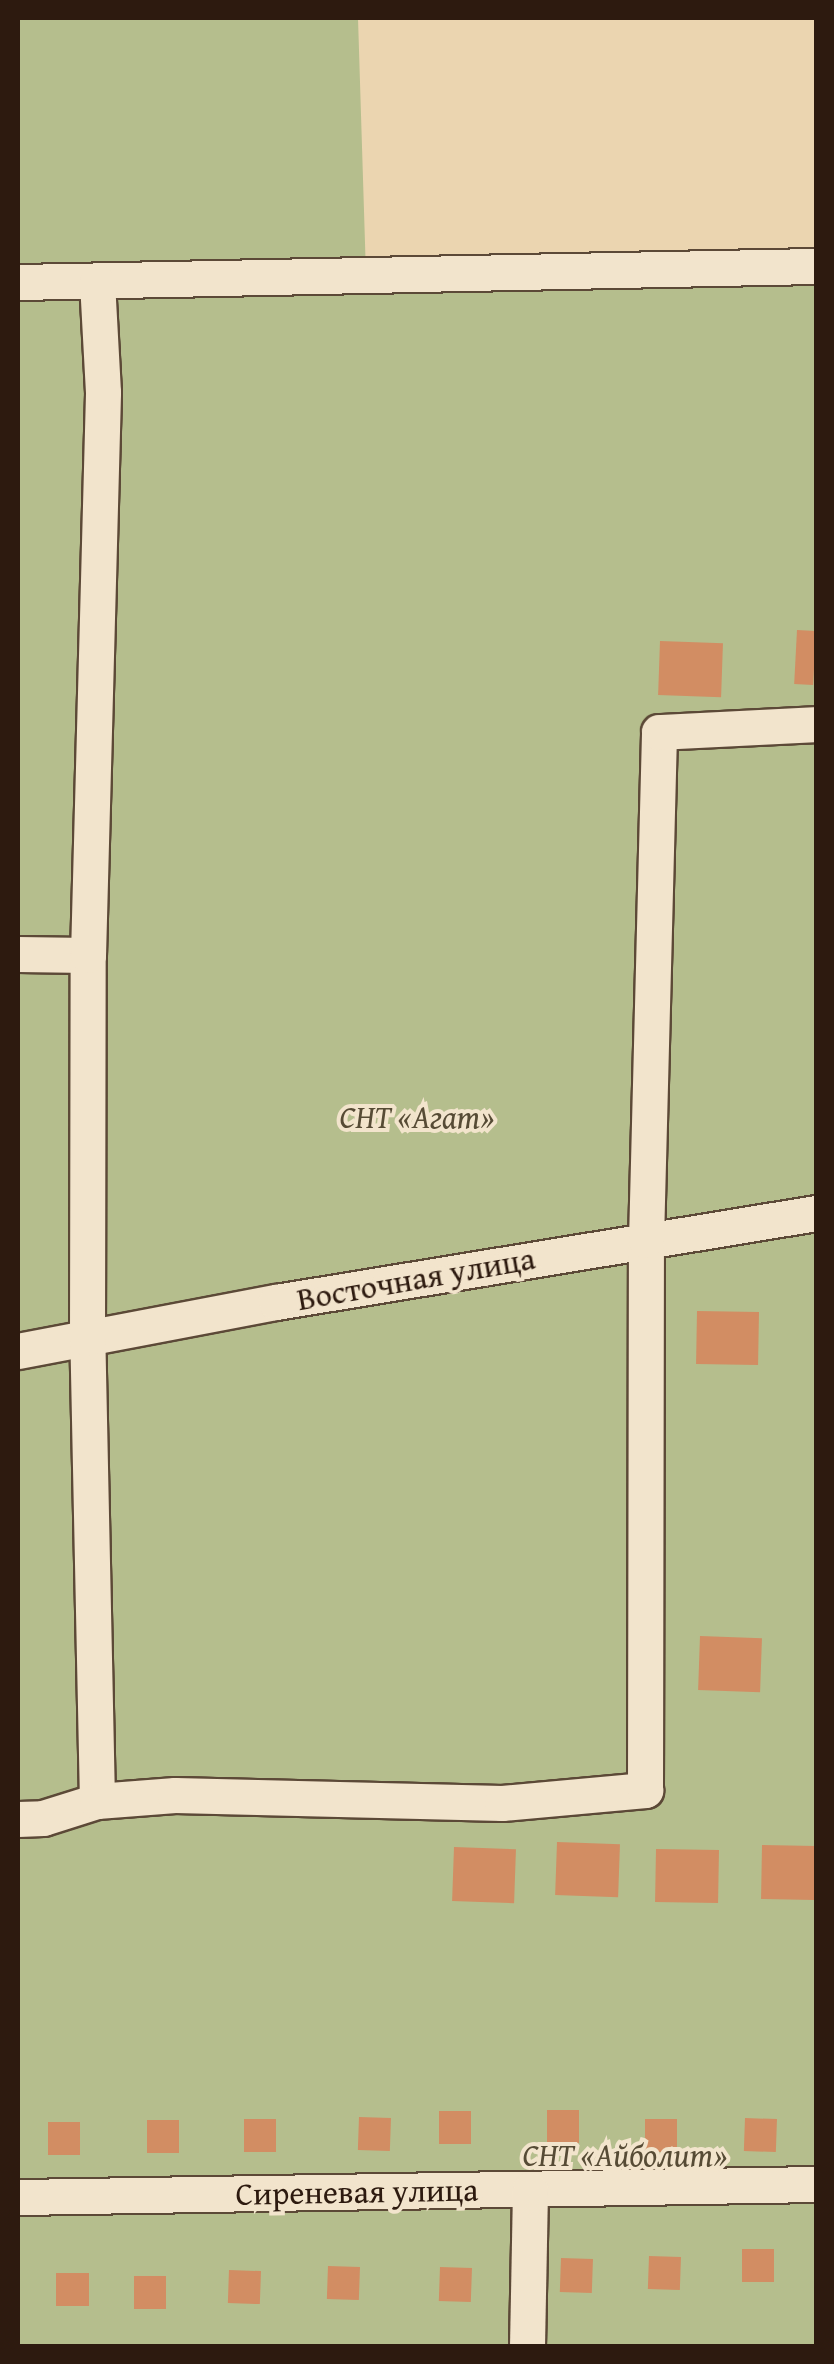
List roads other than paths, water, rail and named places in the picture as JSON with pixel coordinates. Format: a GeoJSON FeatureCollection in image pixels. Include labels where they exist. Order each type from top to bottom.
{"type":"FeatureCollection","features":[{"type":"Feature","properties":{"kind":"street"},"geometry":{"type":"LineString","coordinates":[[18,282],[816,266]]}},
{"type":"Feature","properties":{"kind":"street"},"geometry":{"type":"LineString","coordinates":[[96,1802],[87,1338],[88,955],[104,392],[97,282]]}},
{"type":"Feature","properties":{"kind":"street"},"geometry":{"type":"LineString","coordinates":[[18,1819],[44,1818],[96,1802],[175,1794],[502,1803],[645,1790],[646,1240],[659,732],[816,724]]}},
{"type":"Feature","properties":{"kind":"street"},"geometry":{"type":"LineString","coordinates":[[18,954],[88,955]]}},
{"type":"Feature","properties":{"kind":"street","name":"Восточная улица"},"geometry":{"type":"LineString","coordinates":[[18,1351],[816,1213]]}},
{"type":"Feature","properties":{"kind":"street","name":"Сиреневая улица"},"geometry":{"type":"LineString","coordinates":[[18,2197],[816,2184]]}},
{"type":"Feature","properties":{"kind":"street"},"geometry":{"type":"LineString","coordinates":[[527,2346],[530,2190]]}},
{"type":"Feature","properties":{"kind":"park label","name":"СНТ «Агат»"},"geometry":{"type":"Point","coordinates":[417,1117]}},
{"type":"Feature","properties":{"kind":"park label","name":"СНТ «Айболит»"},"geometry":{"type":"Point","coordinates":[625,2155]}}]}
